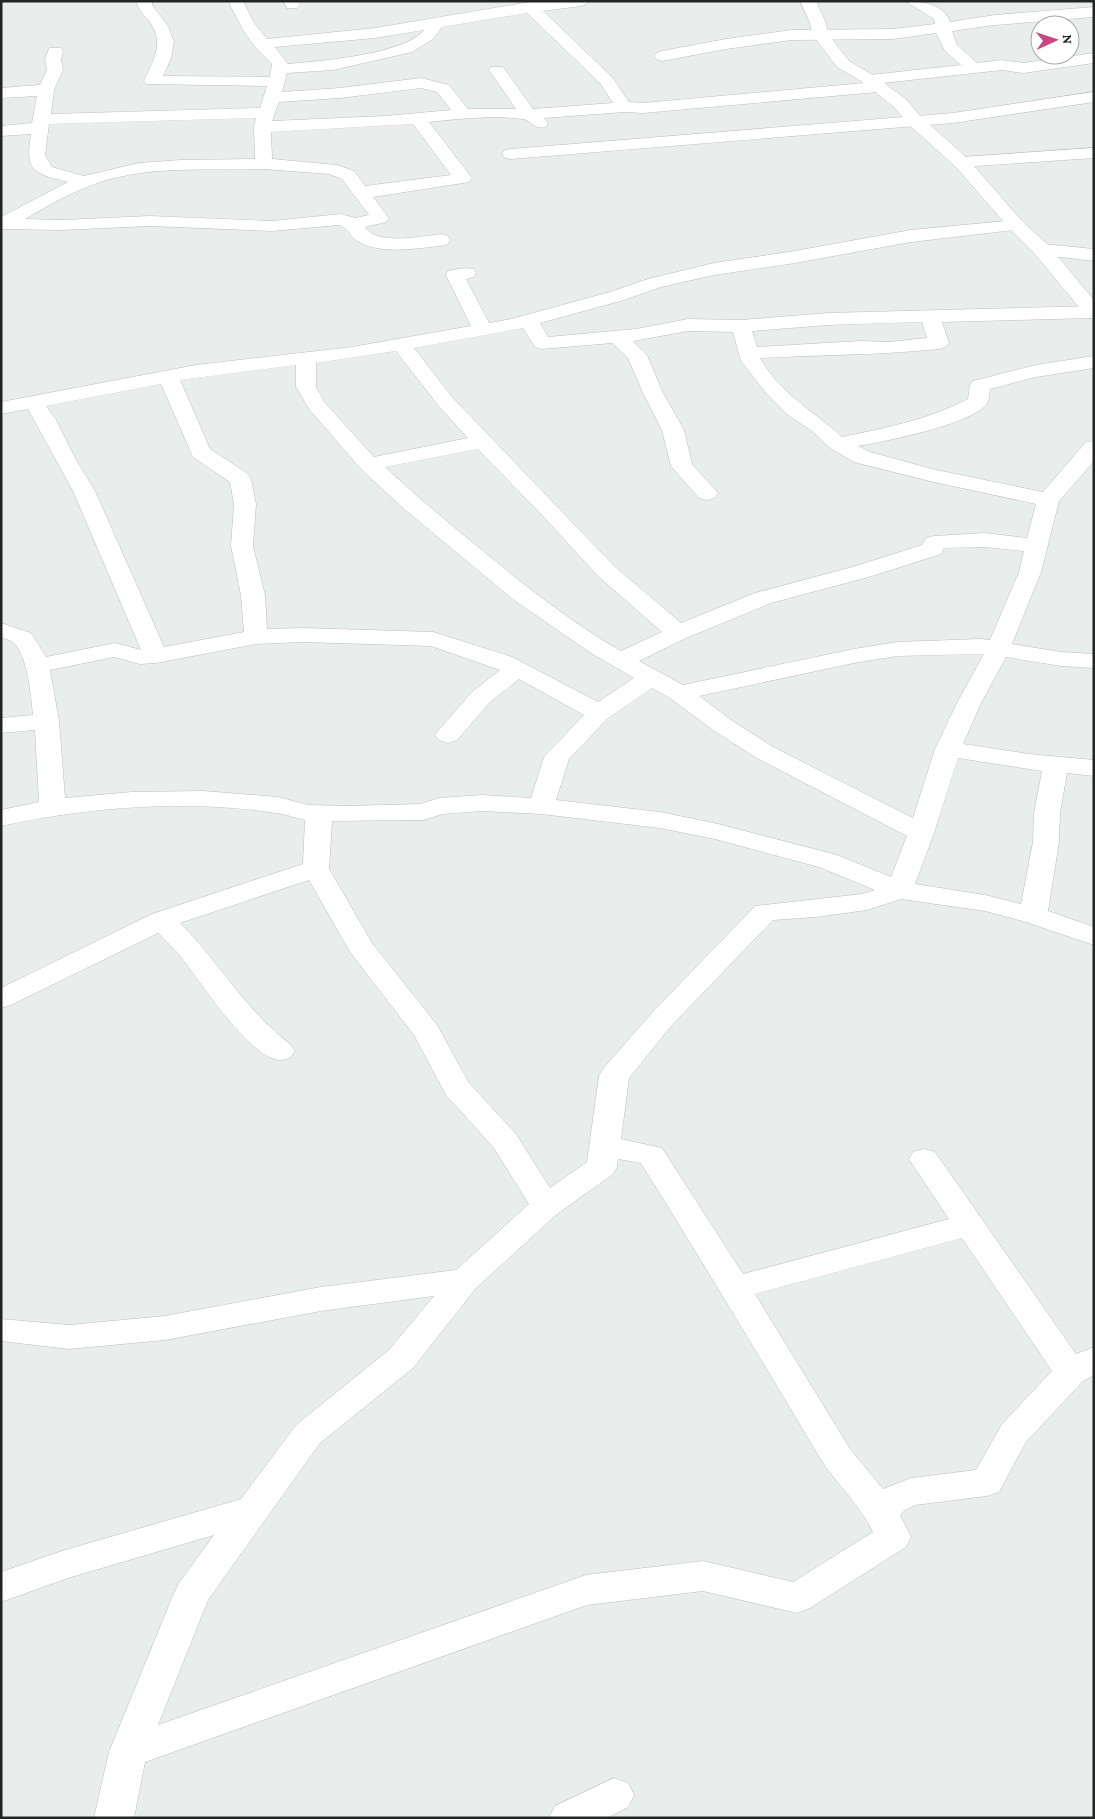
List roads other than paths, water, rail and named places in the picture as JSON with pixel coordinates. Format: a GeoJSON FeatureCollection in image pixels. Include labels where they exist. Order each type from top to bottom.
{"type":"FeatureCollection","features":[{"type":"Feature","properties":{"kind":"street"},"geometry":{"type":"LineString","coordinates":[[144,1],[145,6],[166,37],[166,53],[152,81],[238,80],[272,98],[418,118],[463,114],[528,114],[695,104],[874,84],[973,68],[1002,65],[1023,68],[1092,60]]}},
{"type":"Feature","properties":{"kind":"street"},"geometry":{"type":"LineString","coordinates":[[235,1],[250,29],[280,64],[272,98],[264,164]]}},
{"type":"Feature","properties":{"kind":"street"},"geometry":{"type":"LineString","coordinates":[[488,14],[493,8],[505,1]]}},
{"type":"Feature","properties":{"kind":"street"},"geometry":{"type":"LineString","coordinates":[[261,44],[335,38],[438,23],[553,2],[581,1]]}},
{"type":"Feature","properties":{"kind":"street"},"geometry":{"type":"LineString","coordinates":[[808,1],[818,23],[820,34],[843,64],[901,104],[914,120],[961,162],[1016,225],[1042,250],[1093,312]]}},
{"type":"Feature","properties":{"kind":"street"},"geometry":{"type":"LineString","coordinates":[[912,1],[941,17],[950,48],[973,68]]}},
{"type":"Feature","properties":{"kind":"street"},"geometry":{"type":"LineString","coordinates":[[530,7],[606,80],[624,107]]}},
{"type":"Feature","properties":{"kind":"street"},"geometry":{"type":"LineString","coordinates":[[662,56],[760,38],[820,34],[892,34],[995,20],[1094,12]]}},
{"type":"Feature","properties":{"kind":"street"},"geometry":{"type":"LineString","coordinates":[[272,98],[333,65],[406,49],[427,36],[438,23]]}},
{"type":"Feature","properties":{"kind":"street"},"geometry":{"type":"LineString","coordinates":[[55,52],[53,60],[55,70],[46,90],[36,155],[41,166],[52,173],[86,182]]}},
{"type":"Feature","properties":{"kind":"street"},"geometry":{"type":"LineString","coordinates":[[497,70],[528,114],[555,132],[580,141],[614,144]]}},
{"type":"Feature","properties":{"kind":"street"},"geometry":{"type":"LineString","coordinates":[[1,131],[40,124],[421,83],[443,88],[463,114]]}},
{"type":"Feature","properties":{"kind":"street"},"geometry":{"type":"LineString","coordinates":[[1,93],[46,90]]}},
{"type":"Feature","properties":{"kind":"street"},"geometry":{"type":"LineString","coordinates":[[511,154],[614,144],[756,135],[953,118],[1094,97]]}},
{"type":"Feature","properties":{"kind":"street"},"geometry":{"type":"LineString","coordinates":[[360,192],[379,192],[463,178],[418,118]]}},
{"type":"Feature","properties":{"kind":"street"},"geometry":{"type":"LineString","coordinates":[[961,162],[1094,153]]}},
{"type":"Feature","properties":{"kind":"street"},"geometry":{"type":"LineString","coordinates":[[264,164],[331,169],[348,175],[380,218],[354,224],[341,219],[272,226],[150,221],[62,225],[1,224],[48,197],[98,177],[141,168],[264,164]]}},
{"type":"Feature","properties":{"kind":"street"},"geometry":{"type":"LineString","coordinates":[[354,224],[360,234],[370,240],[401,243],[442,240]]}},
{"type":"Feature","properties":{"kind":"street"},"geometry":{"type":"LineString","coordinates":[[1,408],[196,371],[352,353],[529,321],[655,283],[714,268],[790,258],[911,236],[1016,225]]}},
{"type":"Feature","properties":{"kind":"street"},"geometry":{"type":"LineString","coordinates":[[1042,250],[1094,255]]}},
{"type":"Feature","properties":{"kind":"street"},"geometry":{"type":"LineString","coordinates":[[467,273],[455,275],[483,330]]}},
{"type":"Feature","properties":{"kind":"street"},"geometry":{"type":"LineString","coordinates":[[529,321],[542,343],[636,335],[688,325],[741,326],[828,319],[1093,312]]}},
{"type":"Feature","properties":{"kind":"street"},"geometry":{"type":"LineString","coordinates":[[748,353],[860,346],[888,348],[939,344],[930,316]]}},
{"type":"Feature","properties":{"kind":"street"},"geometry":{"type":"LineString","coordinates":[[741,326],[750,361],[774,390],[795,411],[819,427],[837,444],[862,457],[934,476],[1048,500]]}},
{"type":"Feature","properties":{"kind":"street"},"geometry":{"type":"LineString","coordinates":[[616,336],[637,355],[653,393],[673,430],[682,466],[707,493]]}},
{"type":"Feature","properties":{"kind":"street"},"geometry":{"type":"LineString","coordinates":[[401,344],[445,401],[606,571],[678,633]]}},
{"type":"Feature","properties":{"kind":"street"},"geometry":{"type":"LineString","coordinates":[[306,357],[306,387],[316,404],[334,427],[369,464],[411,503],[522,596],[599,648],[679,693],[722,725],[764,752],[921,833]]}},
{"type":"Feature","properties":{"kind":"street"},"geometry":{"type":"LineString","coordinates":[[837,444],[883,435],[965,410],[978,402],[980,385],[1036,371],[1094,362]]}},
{"type":"Feature","properties":{"kind":"street"},"geometry":{"type":"LineString","coordinates":[[168,377],[201,452],[240,479],[245,504],[242,546],[253,595],[256,637]]}},
{"type":"Feature","properties":{"kind":"street"},"geometry":{"type":"LineString","coordinates":[[33,401],[46,420],[64,458],[84,491],[156,656]]}},
{"type":"Feature","properties":{"kind":"street"},"geometry":{"type":"LineString","coordinates":[[369,464],[483,442]]}},
{"type":"Feature","properties":{"kind":"street"},"geometry":{"type":"LineString","coordinates":[[114,1818],[128,1752],[192,1594],[308,1434],[402,1359],[465,1280],[546,1206],[602,1167],[614,1076],[662,1019],[765,912],[816,909],[867,902],[899,890],[921,833],[948,749],[969,703],[998,648],[1030,572],[1048,500],[1094,447]]}},
{"type":"Feature","properties":{"kind":"street"},"geometry":{"type":"LineString","coordinates":[[621,660],[678,633],[762,598],[864,571],[933,549],[934,543],[959,539],[989,539],[1017,542],[1035,547]]}},
{"type":"Feature","properties":{"kind":"street"},"geometry":{"type":"LineString","coordinates":[[1,630],[22,637],[30,650],[36,666],[47,721],[52,807]]}},
{"type":"Feature","properties":{"kind":"street"},"geometry":{"type":"LineString","coordinates":[[36,666],[115,650],[140,657],[156,656],[256,637],[433,639],[503,662],[599,713]]}},
{"type":"Feature","properties":{"kind":"street"},"geometry":{"type":"LineString","coordinates":[[679,693],[879,652],[980,646],[1061,659],[1094,661]]}},
{"type":"Feature","properties":{"kind":"street"},"geometry":{"type":"LineString","coordinates":[[448,734],[481,697],[517,669]]}},
{"type":"Feature","properties":{"kind":"street"},"geometry":{"type":"LineString","coordinates":[[541,806],[557,757],[599,713],[652,677]]}},
{"type":"Feature","properties":{"kind":"street"},"geometry":{"type":"LineString","coordinates":[[1,726],[47,721]]}},
{"type":"Feature","properties":{"kind":"street"},"geometry":{"type":"LineString","coordinates":[[948,749],[1029,762],[1094,768]]}},
{"type":"Feature","properties":{"kind":"street"},"geometry":{"type":"LineString","coordinates":[[1033,915],[1046,842],[1047,813],[1056,765]]}},
{"type":"Feature","properties":{"kind":"street"},"geometry":{"type":"LineString","coordinates":[[1,818],[52,807],[132,800],[203,799],[278,805],[306,813],[423,812],[439,806],[482,803],[541,806],[660,820],[718,832],[828,861],[899,890],[985,903],[1033,915],[1092,935]]}},
{"type":"Feature","properties":{"kind":"street"},"geometry":{"type":"LineString","coordinates":[[319,813],[316,869],[360,946],[427,1032],[456,1088],[505,1141],[546,1206]]}},
{"type":"Feature","properties":{"kind":"street"},"geometry":{"type":"LineString","coordinates":[[1,999],[162,920],[316,869]]}},
{"type":"Feature","properties":{"kind":"street"},"geometry":{"type":"LineString","coordinates":[[162,920],[190,950],[230,1005],[266,1041],[280,1050]]}},
{"type":"Feature","properties":{"kind":"street"},"geometry":{"type":"LineString","coordinates":[[128,1752],[586,1590],[703,1576],[797,1598],[893,1537],[881,1512],[838,1458],[735,1288],[651,1155],[605,1146]]}},
{"type":"Feature","properties":{"kind":"street"},"geometry":{"type":"LineString","coordinates":[[881,1512],[892,1500],[912,1492],[988,1482],[1014,1433],[1082,1365],[970,1225],[924,1159]]}},
{"type":"Feature","properties":{"kind":"street"},"geometry":{"type":"LineString","coordinates":[[735,1288],[970,1225]]}},
{"type":"Feature","properties":{"kind":"street"},"geometry":{"type":"LineString","coordinates":[[5,1330],[69,1337],[165,1328],[321,1299],[465,1280]]}},
{"type":"Feature","properties":{"kind":"street"},"geometry":{"type":"LineString","coordinates":[[4,1579],[62,1565],[252,1510]]}},
{"type":"Feature","properties":{"kind":"street"},"geometry":{"type":"LineString","coordinates":[[569,1818],[614,1796]]}}]}
